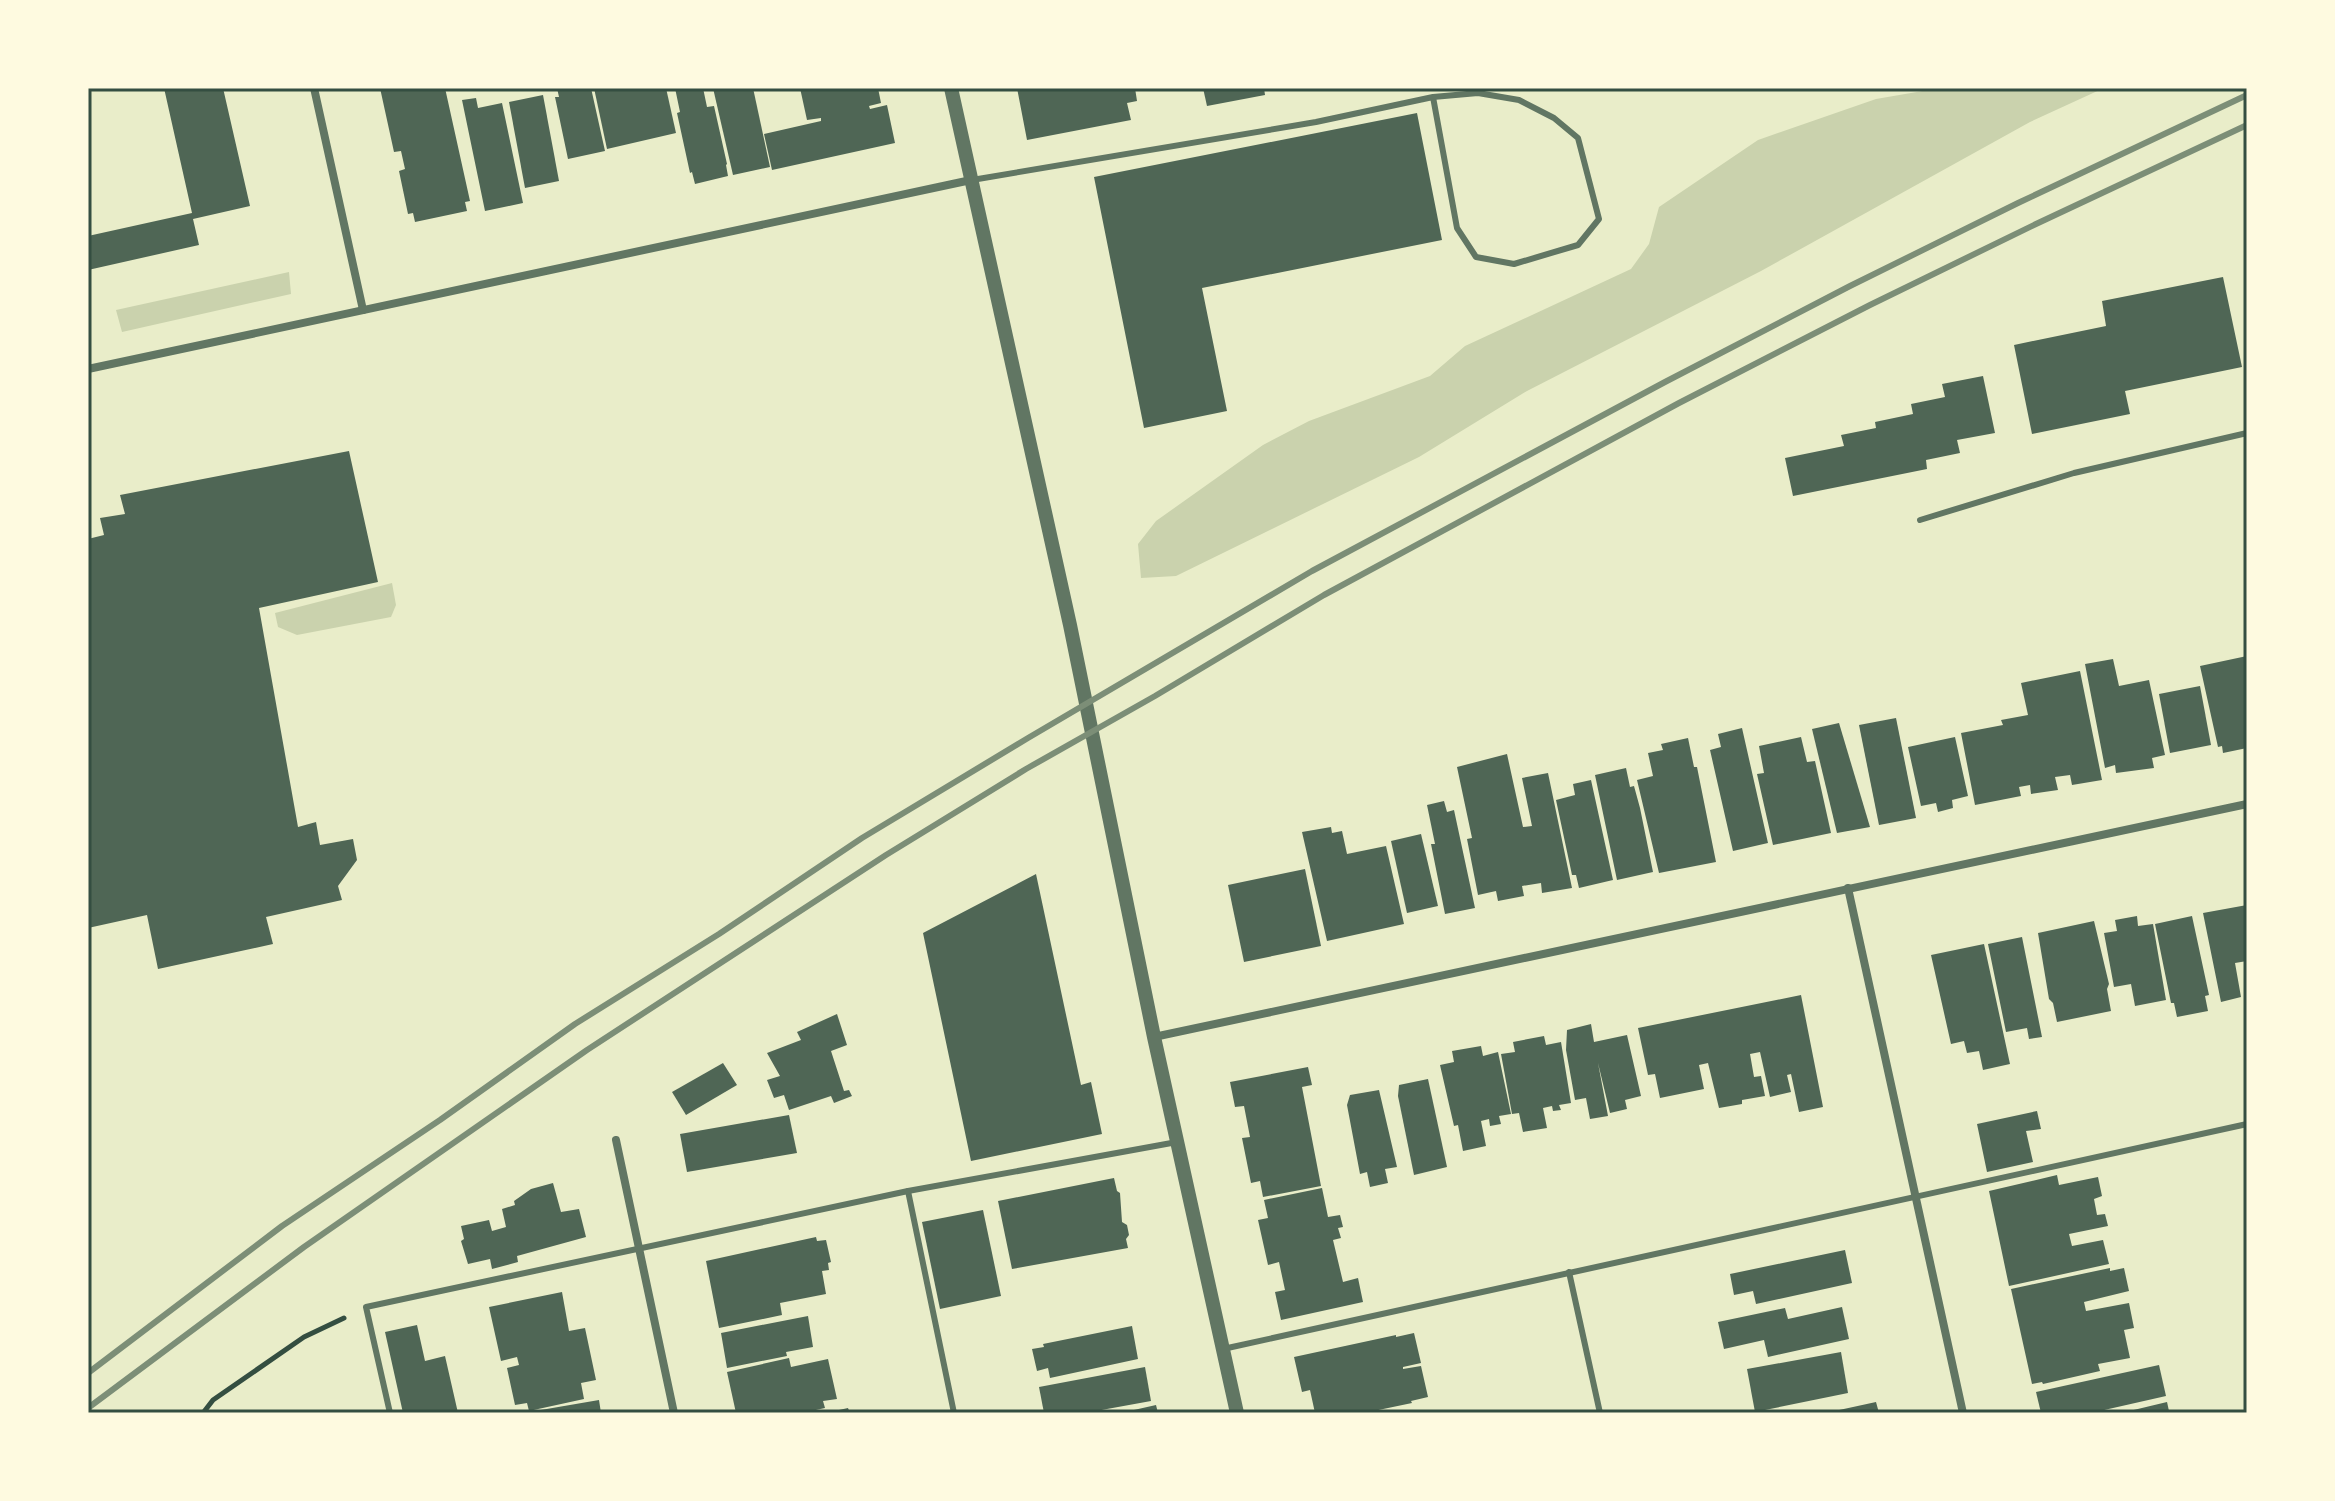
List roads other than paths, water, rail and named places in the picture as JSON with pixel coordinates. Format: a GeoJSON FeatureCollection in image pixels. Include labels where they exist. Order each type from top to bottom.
{"type":"FeatureCollection","features":[{"type":"Feature","properties":{"kind":"street"},"geometry":{"type":"LineString","coordinates":[[314,88],[363,310]]}},
{"type":"Feature","properties":{"kind":"street"},"geometry":{"type":"LineString","coordinates":[[951,88],[1070,625],[1154,1037],[1237,1413]]}},
{"type":"Feature","properties":{"kind":"street"},"geometry":{"type":"LineString","coordinates":[[88,369],[971,180]]}},
{"type":"Feature","properties":{"kind":"street"},"geometry":{"type":"LineString","coordinates":[[1154,1037],[2247,804]]}},
{"type":"Feature","properties":{"kind":"street"},"geometry":{"type":"LineString","coordinates":[[1848,888],[1963,1413]]}},
{"type":"Feature","properties":{"kind":"street"},"geometry":{"type":"LineString","coordinates":[[616,1140],[674,1413]]}},
{"type":"Feature","properties":{"kind":"lane"},"geometry":{"type":"LineString","coordinates":[[971,180],[1316,122],[1433,97],[1478,93],[1519,100],[1554,118],[1578,138],[1599,219],[1578,245],[1514,264],[1476,257],[1457,228],[1433,97]]}},
{"type":"Feature","properties":{"kind":"lane"},"geometry":{"type":"LineString","coordinates":[[1920,520],[2074,473],[2247,433]]}},
{"type":"Feature","properties":{"kind":"lane"},"geometry":{"type":"LineString","coordinates":[[1223,1349],[2247,1124]]}},
{"type":"Feature","properties":{"kind":"lane"},"geometry":{"type":"LineString","coordinates":[[390,1413],[366,1307],[908,1191],[1177,1142]]}},
{"type":"Feature","properties":{"kind":"lane"},"geometry":{"type":"LineString","coordinates":[[908,1191],[954,1413]]}},
{"type":"Feature","properties":{"kind":"lane"},"geometry":{"type":"LineString","coordinates":[[1569,1272],[1600,1413]]}},
{"type":"Feature","properties":{"kind":"railway"},"geometry":{"type":"LineString","coordinates":[[88,1373],[282,1226],[440,1120],[575,1024],[719,934],[862,838],[1028,738],[1312,571],[1665,382],[2018,203],[2247,95]]}},
{"type":"Feature","properties":{"kind":"railway"},"geometry":{"type":"LineString","coordinates":[[88,1408],[304,1247],[587,1050],[886,855],[1026,769],[1324,595],[1679,403],[1870,305],[2247,125]]}}]}
